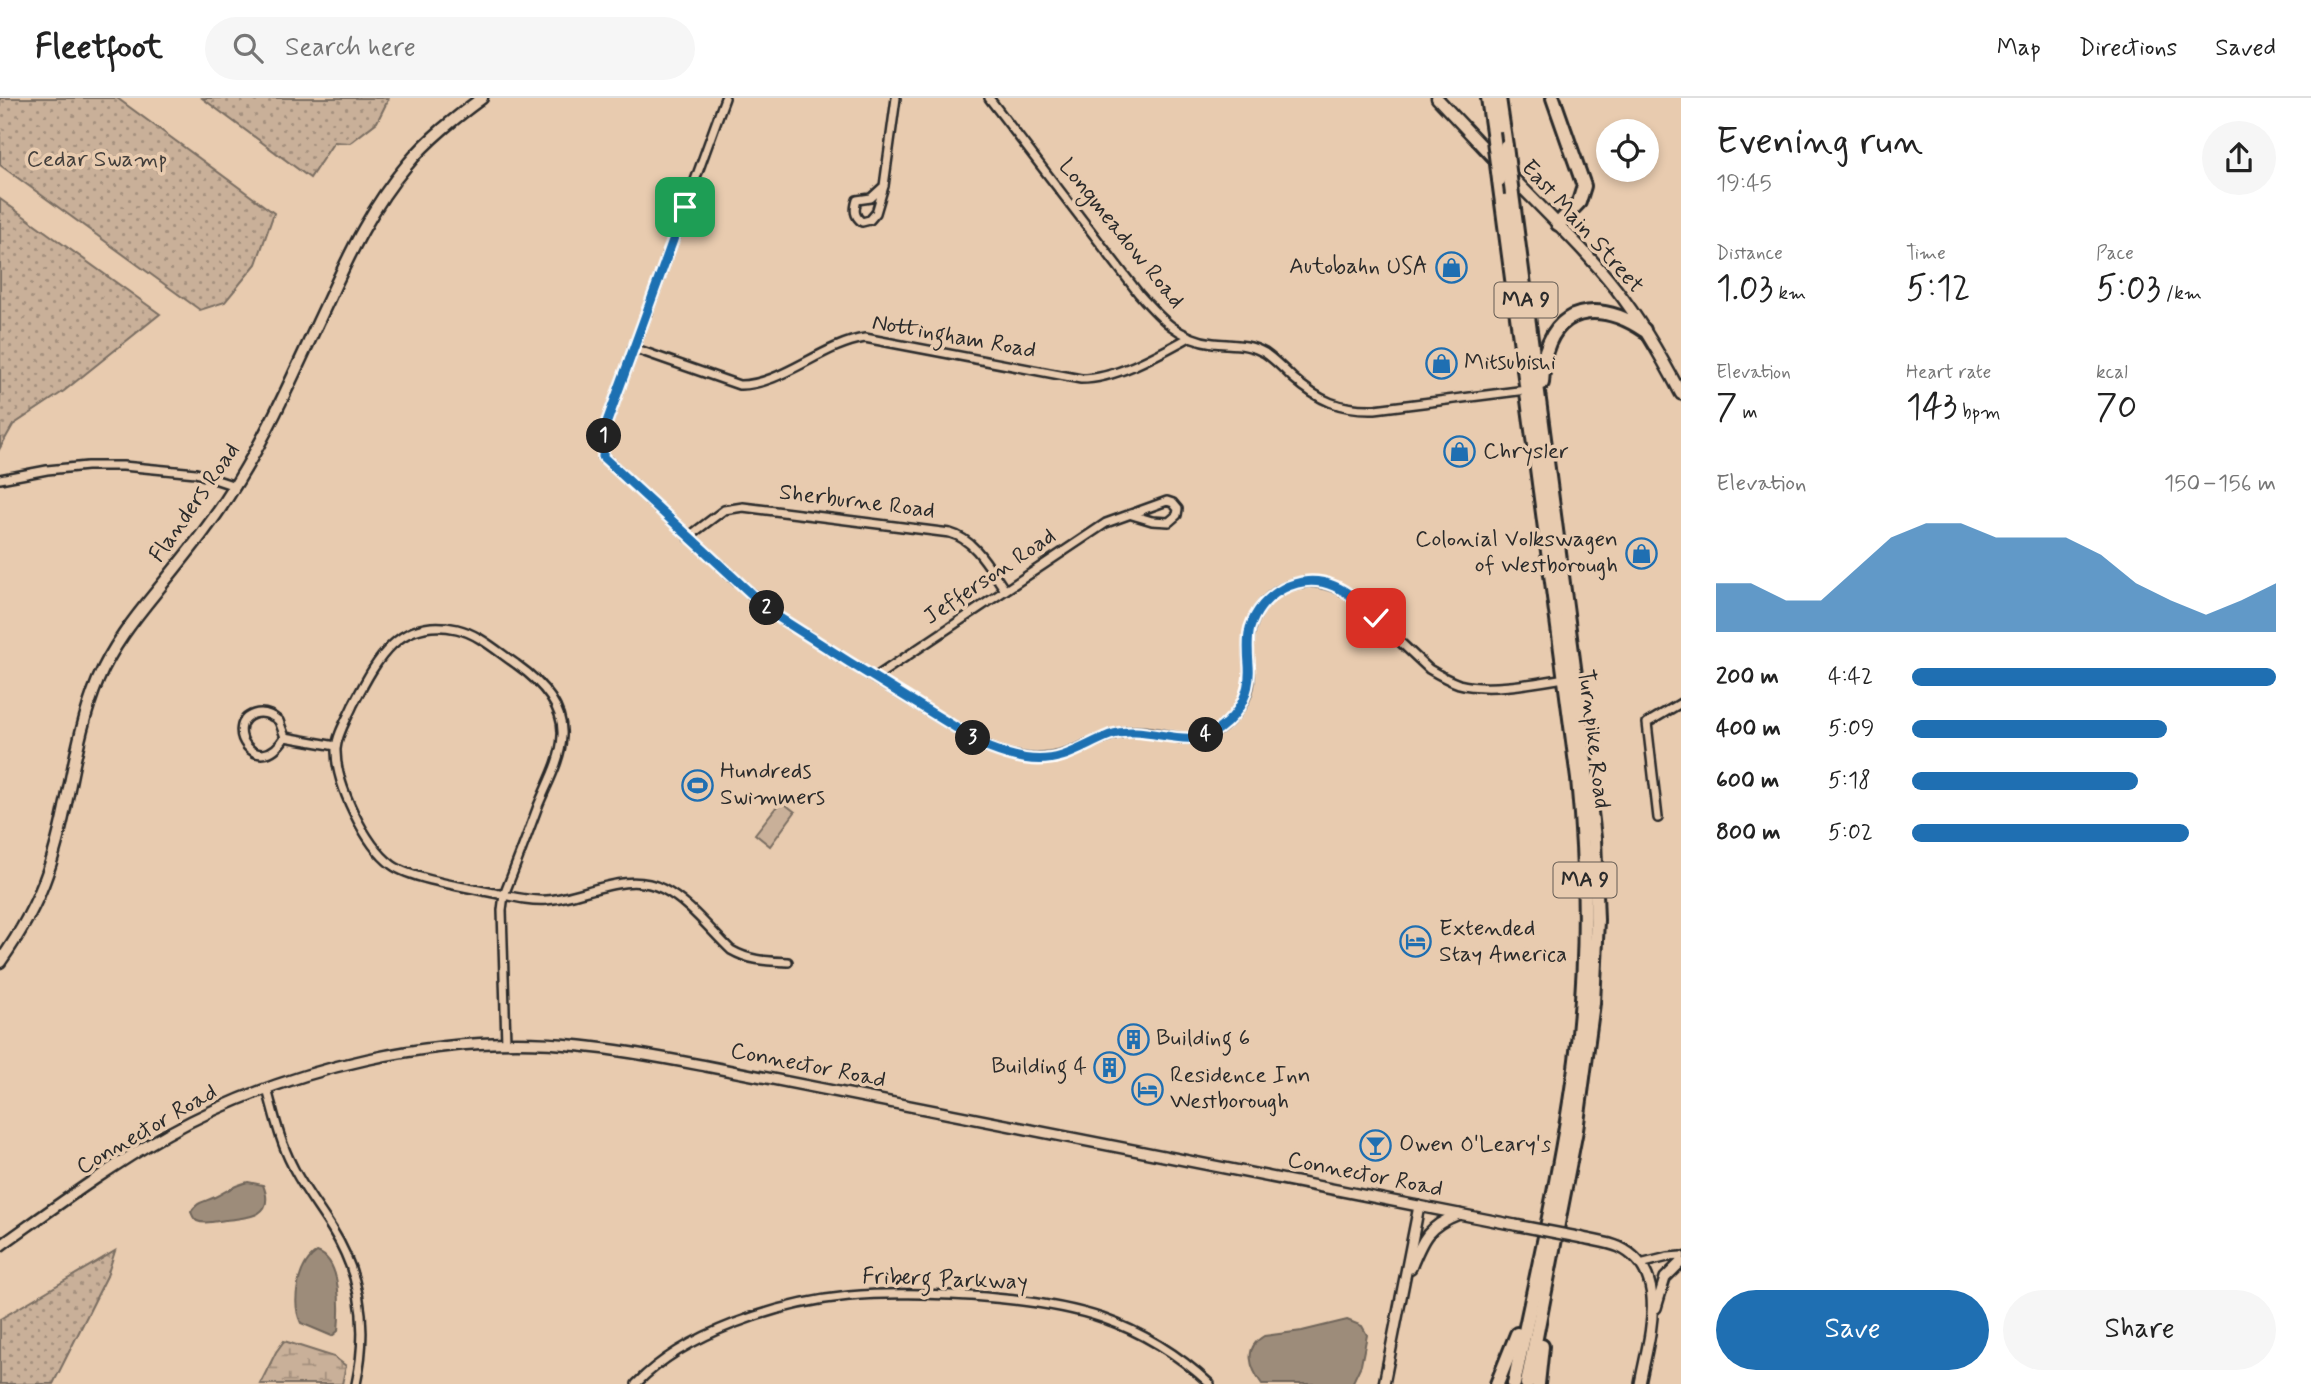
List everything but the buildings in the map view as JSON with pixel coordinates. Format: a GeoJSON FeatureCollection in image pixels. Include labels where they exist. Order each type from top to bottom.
{"type":"FeatureCollection","features":[{"type":"Feature","properties":{"kind":"highway","name":"Turnpike Road"},"geometry":{"type":"LineString","coordinates":[[1488,98],[1501,138],[1512,194],[1576,675],[1594,838],[1597,920],[1593,1003],[1576,1130],[1527,1384]]}},
{"type":"Feature","properties":{"kind":"highway","name":"Turnpike Road"},"geometry":{"type":"LineString","coordinates":[[1499,98],[1499,180],[1583,824],[1586,912],[1584,972],[1569,1108],[1514,1384]]}},
{"type":"Feature","properties":{"kind":"highway"},"geometry":{"type":"LineString","coordinates":[[1501,138],[1508,98]]}},
{"type":"Feature","properties":{"kind":"highway"},"geometry":{"type":"LineString","coordinates":[[1553,98],[1584,186],[1579,202],[1558,224]]}},
{"type":"Feature","properties":{"kind":"highway"},"geometry":{"type":"LineString","coordinates":[[1540,405],[1545,355],[1549,342],[1570,318],[1585,312],[1608,313],[1623,317],[1644,330]]}},
{"type":"Feature","properties":{"kind":"highway"},"geometry":{"type":"LineString","coordinates":[[1497,1384],[1515,1342],[1523,1308],[1534,1288]]}},
{"type":"Feature","properties":{"kind":"highway"},"geometry":{"type":"LineString","coordinates":[[1538,1384],[1544,1334],[1541,1313]]}},
{"type":"Feature","properties":{"kind":"main road","name":"Flanders Road"},"geometry":{"type":"LineString","coordinates":[[0,962],[26,922],[48,872],[81,730],[107,661],[126,630],[205,530],[235,486],[272,421],[342,271],[376,207],[421,149],[482,98]]}},
{"type":"Feature","properties":{"kind":"main road","name":"East Main Street"},"geometry":{"type":"LineString","coordinates":[[1437,98],[1619,292],[1681,394]]}},
{"type":"Feature","properties":{"kind":"street"},"geometry":{"type":"LineString","coordinates":[[725,98],[604,430],[603,457],[772,613],[989,748],[1024,759],[1060,757],[1111,735],[1128,731],[1182,739],[1200,738],[1217,731],[1231,719],[1242,704],[1249,687],[1249,633],[1255,615],[1280,589],[1297,583],[1315,581],[1333,585],[1349,594],[1429,668],[1462,685],[1480,687],[1565,678]]}},
{"type":"Feature","properties":{"kind":"street"},"geometry":{"type":"LineString","coordinates":[[884,186],[871,198],[857,200],[854,209],[856,218],[862,222],[870,220],[876,213],[884,186],[897,98]]}},
{"type":"Feature","properties":{"kind":"street","name":"Longmeadow Road"},"geometry":{"type":"LineString","coordinates":[[989,98],[1139,294],[1163,321],[1178,332],[1213,343],[1249,346],[1265,354],[1307,389],[1339,407],[1375,409],[1527,390]]}},
{"type":"Feature","properties":{"kind":"street","name":"Nottingham Road"},"geometry":{"type":"LineString","coordinates":[[633,348],[739,385],[765,381],[849,341],[865,338],[1033,371],[1091,379],[1147,361],[1190,337]]}},
{"type":"Feature","properties":{"kind":"street"},"geometry":{"type":"LineString","coordinates":[[0,479],[47,470],[123,466],[196,473],[235,486]]}},
{"type":"Feature","properties":{"kind":"street","name":"Jefferson Road"},"geometry":{"type":"LineString","coordinates":[[874,678],[1106,523],[1167,501],[1178,509],[1177,514],[1168,522],[1132,515]]}},
{"type":"Feature","properties":{"kind":"street","name":"Sherburne Road"},"geometry":{"type":"LineString","coordinates":[[688,537],[712,517],[732,508],[950,533],[971,543],[1005,590]]}},
{"type":"Feature","properties":{"kind":"street"},"geometry":{"type":"LineString","coordinates":[[506,1043],[502,910],[504,895],[560,752],[562,722],[555,704],[539,683],[490,646],[465,632],[423,628],[405,634],[389,645],[377,660],[343,726],[336,746],[340,780],[372,845],[383,858],[411,874],[504,895],[525,900],[546,901],[623,883],[652,885],[671,894],[731,950],[741,956],[754,960],[788,962]]}},
{"type":"Feature","properties":{"kind":"street"},"geometry":{"type":"LineString","coordinates":[[1658,818],[1647,723],[1681,703]]}},
{"type":"Feature","properties":{"kind":"street"},"geometry":{"type":"LineString","coordinates":[[265,713],[279,721],[285,737],[275,749],[262,754],[247,747],[241,731],[249,716],[265,713]]}},
{"type":"Feature","properties":{"kind":"street"},"geometry":{"type":"LineString","coordinates":[[285,737],[336,746]]}},
{"type":"Feature","properties":{"kind":"street","name":"Connector Road"},"geometry":{"type":"LineString","coordinates":[[0,1246],[89,1183],[151,1144],[203,1116],[267,1089],[346,1065],[397,1054],[452,1046],[506,1043],[580,1046],[706,1066],[1583,1238],[1621,1248],[1640,1264]]}},
{"type":"Feature","properties":{"kind":"street"},"geometry":{"type":"LineString","coordinates":[[267,1089],[291,1164],[342,1247],[355,1278],[362,1329],[362,1359],[356,1384]]}},
{"type":"Feature","properties":{"kind":"street"},"geometry":{"type":"LineString","coordinates":[[1384,1384],[1419,1206]]}},
{"type":"Feature","properties":{"kind":"street"},"geometry":{"type":"LineString","coordinates":[[1404,1289],[1422,1240],[1433,1227],[1459,1214]]}},
{"type":"Feature","properties":{"kind":"street"},"geometry":{"type":"LineString","coordinates":[[1640,1384],[1652,1293],[1649,1278],[1640,1264],[1668,1256],[1681,1256]]}},
{"type":"Feature","properties":{"kind":"street"},"geometry":{"type":"LineString","coordinates":[[1649,1330],[1665,1278],[1681,1262]]}},
{"type":"Feature","properties":{"kind":"street","name":"Friberg Parkway"},"geometry":{"type":"LineString","coordinates":[[636,1384],[675,1353],[701,1338],[754,1317],[820,1300],[901,1293],[1016,1300],[1100,1317],[1159,1345],[1177,1356],[1210,1384]]}},
{"type":"Feature","properties":{"kind":"green space","name":"Cedar Swamp"},"geometry":{"type":"Polygon","coordinates":[[[0,98],[117,98],[274,213],[256,264],[225,302],[200,310],[0,165],[0,98]]]}},
{"type":"Feature","properties":{"kind":"green space"},"geometry":{"type":"Polygon","coordinates":[[[202,98],[389,98],[377,122],[350,143],[334,142],[310,178],[202,98]]]}},
{"type":"Feature","properties":{"kind":"green space","name":"Cedar Swamp"},"geometry":{"type":"Polygon","coordinates":[[[0,199],[160,314],[64,391],[13,425],[0,448],[0,199]]]}},
{"type":"Feature","properties":{"kind":"green space"},"geometry":{"type":"Polygon","coordinates":[[[781,801],[795,812],[770,846],[755,834],[781,801]]]}},
{"type":"Feature","properties":{"kind":"green space"},"geometry":{"type":"Polygon","coordinates":[[[115,1251],[107,1276],[53,1384],[0,1384],[0,1319],[115,1251]]]}},
{"type":"Feature","properties":{"kind":"green space"},"geometry":{"type":"Polygon","coordinates":[[[284,1341],[334,1357],[346,1366],[342,1384],[260,1384],[284,1341]]]}},
{"type":"Feature","properties":{"kind":"shaded area"},"geometry":{"type":"Polygon","coordinates":[[[248,1182],[263,1185],[266,1204],[258,1214],[207,1223],[194,1218],[191,1212],[199,1204],[248,1182]]]}},
{"type":"Feature","properties":{"kind":"shaded area"},"geometry":{"type":"Polygon","coordinates":[[[317,1252],[331,1265],[338,1287],[338,1331],[332,1336],[301,1323],[298,1314],[297,1294],[301,1274],[310,1258],[317,1252]]]}},
{"type":"Feature","properties":{"kind":"shaded area"},"geometry":{"type":"Polygon","coordinates":[[[1347,1320],[1362,1326],[1367,1335],[1361,1365],[1352,1384],[1262,1384],[1254,1371],[1251,1358],[1253,1346],[1257,1341],[1264,1336],[1302,1331],[1347,1320]]]}},
{"type":"Feature","properties":{"kind":"place","name":"Autobahn USA"},"geometry":{"type":"Point","coordinates":[1451,267]}},
{"type":"Feature","properties":{"kind":"place","name":"Mitsubishi"},"geometry":{"type":"Point","coordinates":[1441,363]}},
{"type":"Feature","properties":{"kind":"place","name":"Chrysler"},"geometry":{"type":"Point","coordinates":[1460,452]}},
{"type":"Feature","properties":{"kind":"place","name":"Colonial Volkswagen of Westborough"},"geometry":{"type":"Point","coordinates":[1641,553]}},
{"type":"Feature","properties":{"kind":"place","name":"Hundreds Swimmers"},"geometry":{"type":"Point","coordinates":[697,785]}},
{"type":"Feature","properties":{"kind":"place","name":"Extended Stay America"},"geometry":{"type":"Point","coordinates":[1416,942]}},
{"type":"Feature","properties":{"kind":"place","name":"Building 6"},"geometry":{"type":"Point","coordinates":[1133,1039]}},
{"type":"Feature","properties":{"kind":"place","name":"Building 4"},"geometry":{"type":"Point","coordinates":[1110,1067]}},
{"type":"Feature","properties":{"kind":"place","name":"Residence Inn Westborough"},"geometry":{"type":"Point","coordinates":[1147,1089]}},
{"type":"Feature","properties":{"kind":"place","name":"Owen O'Leary's"},"geometry":{"type":"Point","coordinates":[1376,1145]}},
{"type":"Feature","properties":{"kind":"route"},"geometry":{"type":"LineString","coordinates":[[685,207],[604,430],[603,457],[690,540],[786,624],[989,748],[1006,755],[1042,760],[1060,757],[1111,735],[1128,731],[1182,739],[1200,738],[1217,731],[1231,719],[1242,704],[1249,687],[1249,633],[1255,615],[1280,589],[1297,583],[1315,581],[1333,585],[1349,594],[1376,618]]}}]}
